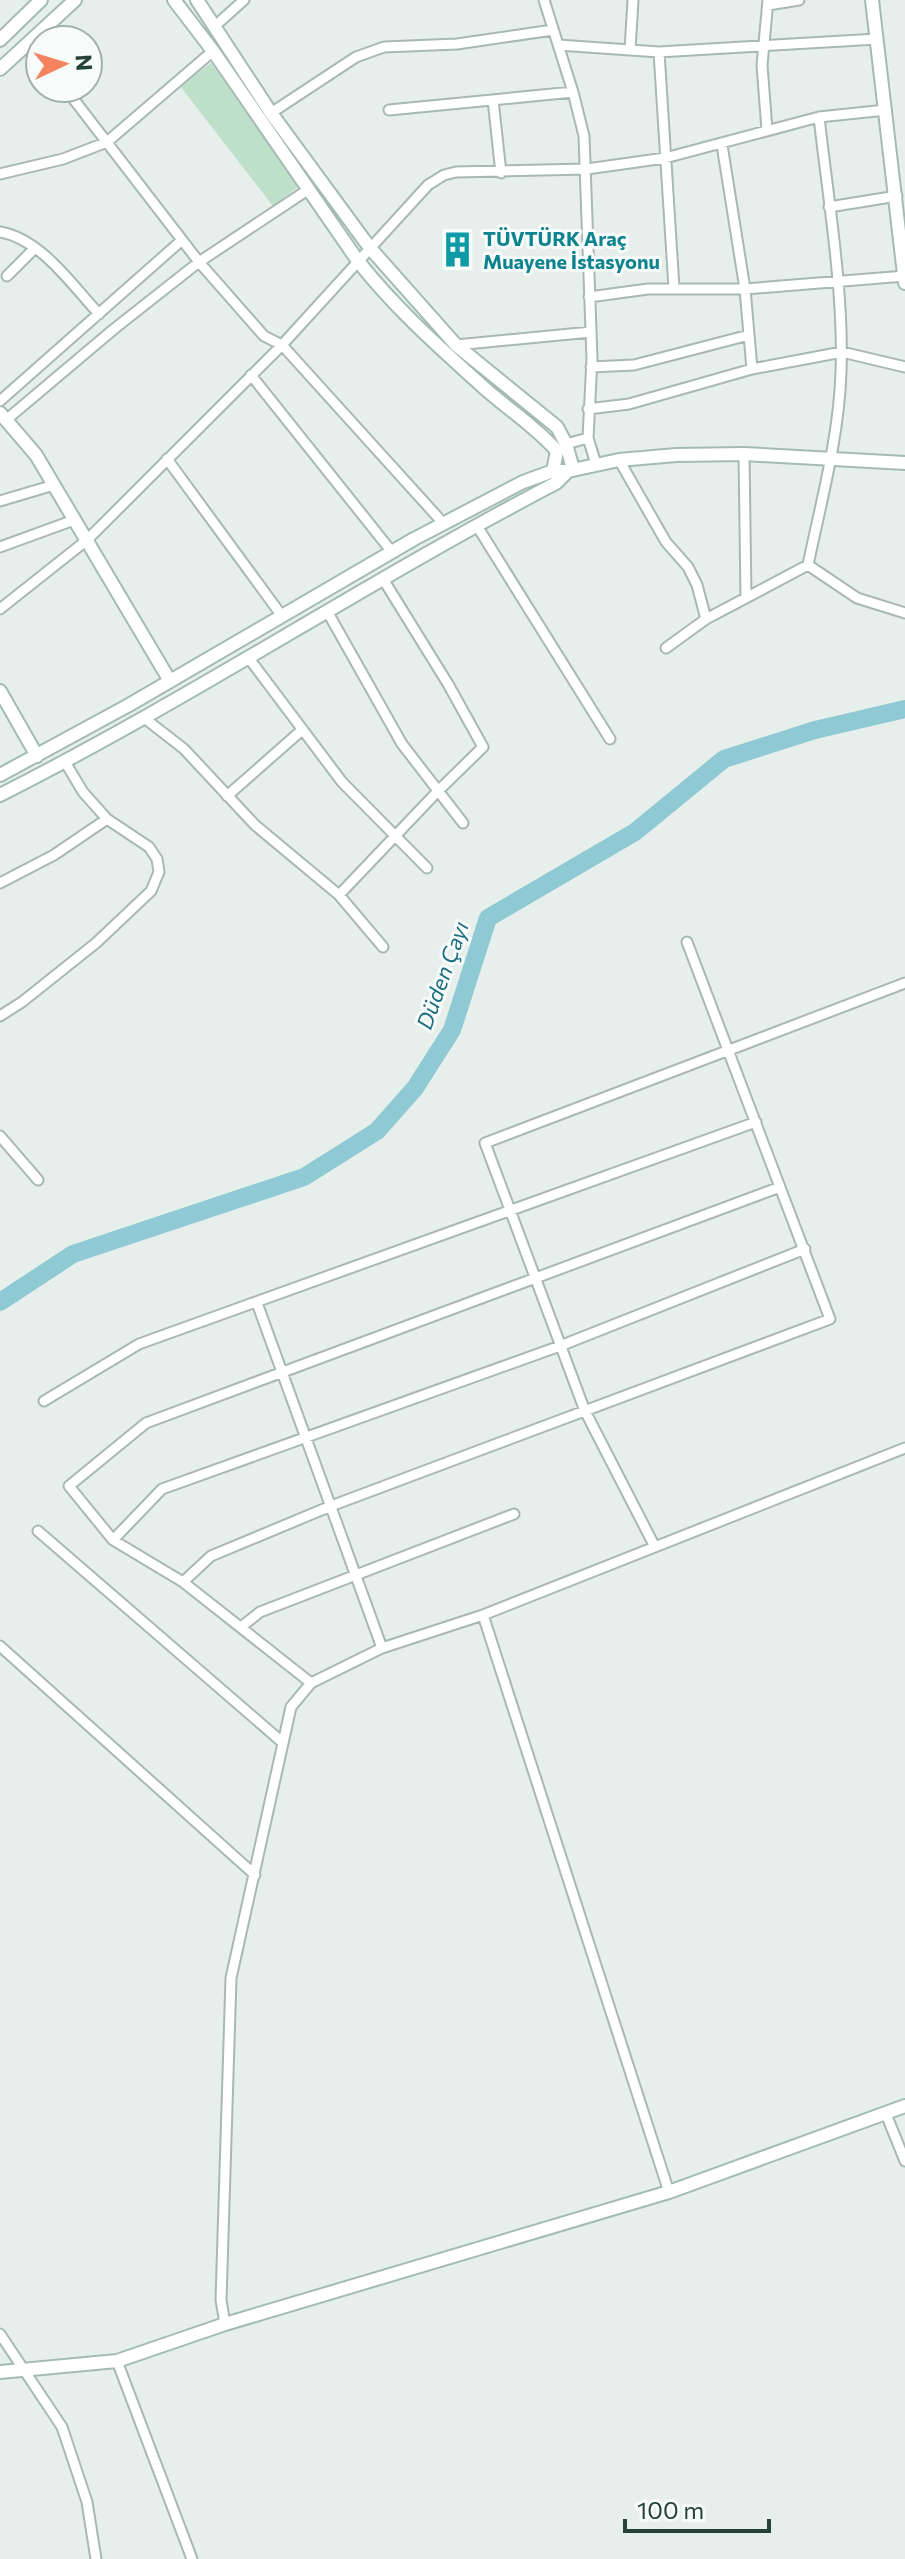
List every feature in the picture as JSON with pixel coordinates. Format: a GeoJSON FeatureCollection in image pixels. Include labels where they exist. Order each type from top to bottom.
{"type":"FeatureCollection","features":[{"type":"Feature","properties":{"kind":"main road"},"geometry":{"type":"LineString","coordinates":[[0,40],[41,0]]}},
{"type":"Feature","properties":{"kind":"main road"},"geometry":{"type":"LineString","coordinates":[[49,24],[75,0]]}},
{"type":"Feature","properties":{"kind":"main road"},"geometry":{"type":"LineString","coordinates":[[174,0],[381,290],[483,387],[561,447]]}},
{"type":"Feature","properties":{"kind":"main road"},"geometry":{"type":"LineString","coordinates":[[197,0],[271,113],[370,248],[456,345],[557,427],[561,447],[571,469]]}},
{"type":"Feature","properties":{"kind":"main road"},"geometry":{"type":"LineString","coordinates":[[872,0],[905,283]]}},
{"type":"Feature","properties":{"kind":"main road"},"geometry":{"type":"LineString","coordinates":[[0,69],[24,47]]}},
{"type":"Feature","properties":{"kind":"main road"},"geometry":{"type":"LineString","coordinates":[[3,417],[36,455],[170,681]]}},
{"type":"Feature","properties":{"kind":"main road"},"geometry":{"type":"LineString","coordinates":[[553,471],[561,447]]}},
{"type":"Feature","properties":{"kind":"main road"},"geometry":{"type":"LineString","coordinates":[[0,775],[392,552],[523,482],[553,471],[676,455],[831,457],[905,463]]}},
{"type":"Feature","properties":{"kind":"main road"},"geometry":{"type":"LineString","coordinates":[[0,795],[65,762],[556,483],[571,469]]}},
{"type":"Feature","properties":{"kind":"main road"},"geometry":{"type":"LineString","coordinates":[[238,642],[248,657]]}},
{"type":"Feature","properties":{"kind":"main road"},"geometry":{"type":"LineString","coordinates":[[0,691],[37,756]]}},
{"type":"Feature","properties":{"kind":"main road"},"geometry":{"type":"LineString","coordinates":[[0,2372],[117,2361],[225,2324],[669,2192],[905,2106]]}},
{"type":"Feature","properties":{"kind":"street"},"geometry":{"type":"LineString","coordinates":[[215,26],[244,0]]}},
{"type":"Feature","properties":{"kind":"street"},"geometry":{"type":"LineString","coordinates":[[544,0],[584,136],[591,332],[588,438],[596,464]]}},
{"type":"Feature","properties":{"kind":"street"},"geometry":{"type":"LineString","coordinates":[[630,50],[633,0]]}},
{"type":"Feature","properties":{"kind":"street"},"geometry":{"type":"LineString","coordinates":[[767,130],[762,65],[768,2],[799,0]]}},
{"type":"Feature","properties":{"kind":"street"},"geometry":{"type":"LineString","coordinates":[[271,113],[356,57],[384,47],[457,44],[553,30]]}},
{"type":"Feature","properties":{"kind":"street"},"geometry":{"type":"LineString","coordinates":[[558,45],[659,52],[877,39]]}},
{"type":"Feature","properties":{"kind":"street"},"geometry":{"type":"LineString","coordinates":[[0,174],[63,159],[107,142],[213,51]]}},
{"type":"Feature","properties":{"kind":"street"},"geometry":{"type":"LineString","coordinates":[[659,52],[674,288]]}},
{"type":"Feature","properties":{"kind":"street"},"geometry":{"type":"LineString","coordinates":[[389,110],[573,92]]}},
{"type":"Feature","properties":{"kind":"street"},"geometry":{"type":"LineString","coordinates":[[493,100],[501,173]]}},
{"type":"Feature","properties":{"kind":"street"},"geometry":{"type":"LineString","coordinates":[[77,104],[199,262],[264,336],[282,345],[444,524]]}},
{"type":"Feature","properties":{"kind":"street"},"geometry":{"type":"LineString","coordinates":[[0,609],[87,540],[282,345],[428,185],[444,175],[456,172],[587,169],[665,158],[819,117],[886,110]]}},
{"type":"Feature","properties":{"kind":"street"},"geometry":{"type":"LineString","coordinates":[[808,565],[831,457],[842,352],[819,117]]}},
{"type":"Feature","properties":{"kind":"street"},"geometry":{"type":"LineString","coordinates":[[722,145],[745,289],[752,369]]}},
{"type":"Feature","properties":{"kind":"street"},"geometry":{"type":"LineString","coordinates":[[3,417],[199,262],[309,189]]}},
{"type":"Feature","properties":{"kind":"street"},"geometry":{"type":"LineString","coordinates":[[829,207],[897,196]]}},
{"type":"Feature","properties":{"kind":"street"},"geometry":{"type":"LineString","coordinates":[[0,232],[13,234],[35,248],[99,314]]}},
{"type":"Feature","properties":{"kind":"street"},"geometry":{"type":"LineString","coordinates":[[0,401],[182,240]]}},
{"type":"Feature","properties":{"kind":"street"},"geometry":{"type":"LineString","coordinates":[[7,276],[35,248]]}},
{"type":"Feature","properties":{"kind":"street"},"geometry":{"type":"LineString","coordinates":[[589,297],[674,288],[745,289],[905,276]]}},
{"type":"Feature","properties":{"kind":"street"},"geometry":{"type":"LineString","coordinates":[[409,318],[418,303]]}},
{"type":"Feature","properties":{"kind":"street"},"geometry":{"type":"LineString","coordinates":[[456,345],[591,332]]}},
{"type":"Feature","properties":{"kind":"street"},"geometry":{"type":"LineString","coordinates":[[591,367],[634,365],[749,335]]}},
{"type":"Feature","properties":{"kind":"street"},"geometry":{"type":"LineString","coordinates":[[588,409],[651,399],[752,369],[842,352],[905,367]]}},
{"type":"Feature","properties":{"kind":"street"},"geometry":{"type":"LineString","coordinates":[[251,375],[392,552]]}},
{"type":"Feature","properties":{"kind":"street"},"geometry":{"type":"LineString","coordinates":[[561,447],[588,438]]}},
{"type":"Feature","properties":{"kind":"street"},"geometry":{"type":"LineString","coordinates":[[744,454],[746,597]]}},
{"type":"Feature","properties":{"kind":"street"},"geometry":{"type":"LineString","coordinates":[[167,459],[282,616]]}},
{"type":"Feature","properties":{"kind":"street"},"geometry":{"type":"LineString","coordinates":[[619,460],[666,542],[688,567],[697,585],[706,619]]}},
{"type":"Feature","properties":{"kind":"street"},"geometry":{"type":"LineString","coordinates":[[0,501],[54,485]]}},
{"type":"Feature","properties":{"kind":"street"},"geometry":{"type":"LineString","coordinates":[[0,547],[74,520]]}},
{"type":"Feature","properties":{"kind":"street"},"geometry":{"type":"LineString","coordinates":[[477,526],[610,739]]}},
{"type":"Feature","properties":{"kind":"street"},"geometry":{"type":"LineString","coordinates":[[666,648],[706,619],[808,565]]}},
{"type":"Feature","properties":{"kind":"street"},"geometry":{"type":"LineString","coordinates":[[808,565],[857,598],[905,613]]}},
{"type":"Feature","properties":{"kind":"street"},"geometry":{"type":"LineString","coordinates":[[339,895],[483,747],[383,579]]}},
{"type":"Feature","properties":{"kind":"street"},"geometry":{"type":"LineString","coordinates":[[327,611],[402,744],[463,823]]}},
{"type":"Feature","properties":{"kind":"street"},"geometry":{"type":"LineString","coordinates":[[248,657],[342,782],[427,868]]}},
{"type":"Feature","properties":{"kind":"street"},"geometry":{"type":"LineString","coordinates":[[143,717],[184,749],[255,825],[339,895],[383,947]]}},
{"type":"Feature","properties":{"kind":"street"},"geometry":{"type":"LineString","coordinates":[[227,796],[302,730]]}},
{"type":"Feature","properties":{"kind":"street"},"geometry":{"type":"LineString","coordinates":[[0,1016],[96,943],[151,891],[159,872],[157,859],[149,847],[107,819],[83,792],[65,762]]}},
{"type":"Feature","properties":{"kind":"street"},"geometry":{"type":"LineString","coordinates":[[0,883],[54,855],[107,819]]}},
{"type":"Feature","properties":{"kind":"street"},"geometry":{"type":"LineString","coordinates":[[183,1582],[211,1556],[331,1506],[830,1319],[687,942]]}},
{"type":"Feature","properties":{"kind":"street"},"geometry":{"type":"LineString","coordinates":[[655,1547],[585,1411],[485,1143],[905,983]]}},
{"type":"Feature","properties":{"kind":"street"},"geometry":{"type":"LineString","coordinates":[[44,1401],[139,1344],[756,1122]]}},
{"type":"Feature","properties":{"kind":"street"},"geometry":{"type":"LineString","coordinates":[[0,1136],[38,1180]]}},
{"type":"Feature","properties":{"kind":"street"},"geometry":{"type":"LineString","coordinates":[[311,1683],[183,1582],[113,1540],[69,1486],[146,1423],[780,1187]]}},
{"type":"Feature","properties":{"kind":"street"},"geometry":{"type":"LineString","coordinates":[[113,1540],[162,1489],[560,1346],[805,1249]]}},
{"type":"Feature","properties":{"kind":"street"},"geometry":{"type":"LineString","coordinates":[[257,1303],[382,1648]]}},
{"type":"Feature","properties":{"kind":"street"},"geometry":{"type":"LineString","coordinates":[[225,2324],[221,2300],[231,1978],[291,1707],[311,1683],[382,1648],[483,1615],[905,1448]]}},
{"type":"Feature","properties":{"kind":"street"},"geometry":{"type":"LineString","coordinates":[[241,1627],[260,1612],[514,1514]]}},
{"type":"Feature","properties":{"kind":"street"},"geometry":{"type":"LineString","coordinates":[[38,1531],[282,1742]]}},
{"type":"Feature","properties":{"kind":"street"},"geometry":{"type":"LineString","coordinates":[[483,1615],[669,2192]]}},
{"type":"Feature","properties":{"kind":"street"},"geometry":{"type":"LineString","coordinates":[[0,1646],[255,1875]]}},
{"type":"Feature","properties":{"kind":"street"},"geometry":{"type":"LineString","coordinates":[[886,2114],[905,2161]]}},
{"type":"Feature","properties":{"kind":"street"},"geometry":{"type":"LineString","coordinates":[[0,2334],[62,2427],[87,2502],[96,2559]]}},
{"type":"Feature","properties":{"kind":"street"},"geometry":{"type":"LineString","coordinates":[[117,2361],[192,2559]]}},
{"type":"Feature","properties":{"kind":"green space"},"geometry":{"type":"Polygon","coordinates":[[[211,63],[299,186],[273,206],[180,86],[211,63]]]}},
{"type":"Feature","properties":{"kind":"waterway","name":"Düden Çayı"},"geometry":{"type":"LineString","coordinates":[[0,1302],[73,1254],[304,1177],[377,1131],[415,1088],[452,1030],[488,918],[635,832],[724,759],[815,730],[905,709]]}},
{"type":"Feature","properties":{"kind":"place","name":"TÜVTÜRK Araç Muayene İstasyonu"},"geometry":{"type":"Point","coordinates":[457,249]}}]}
